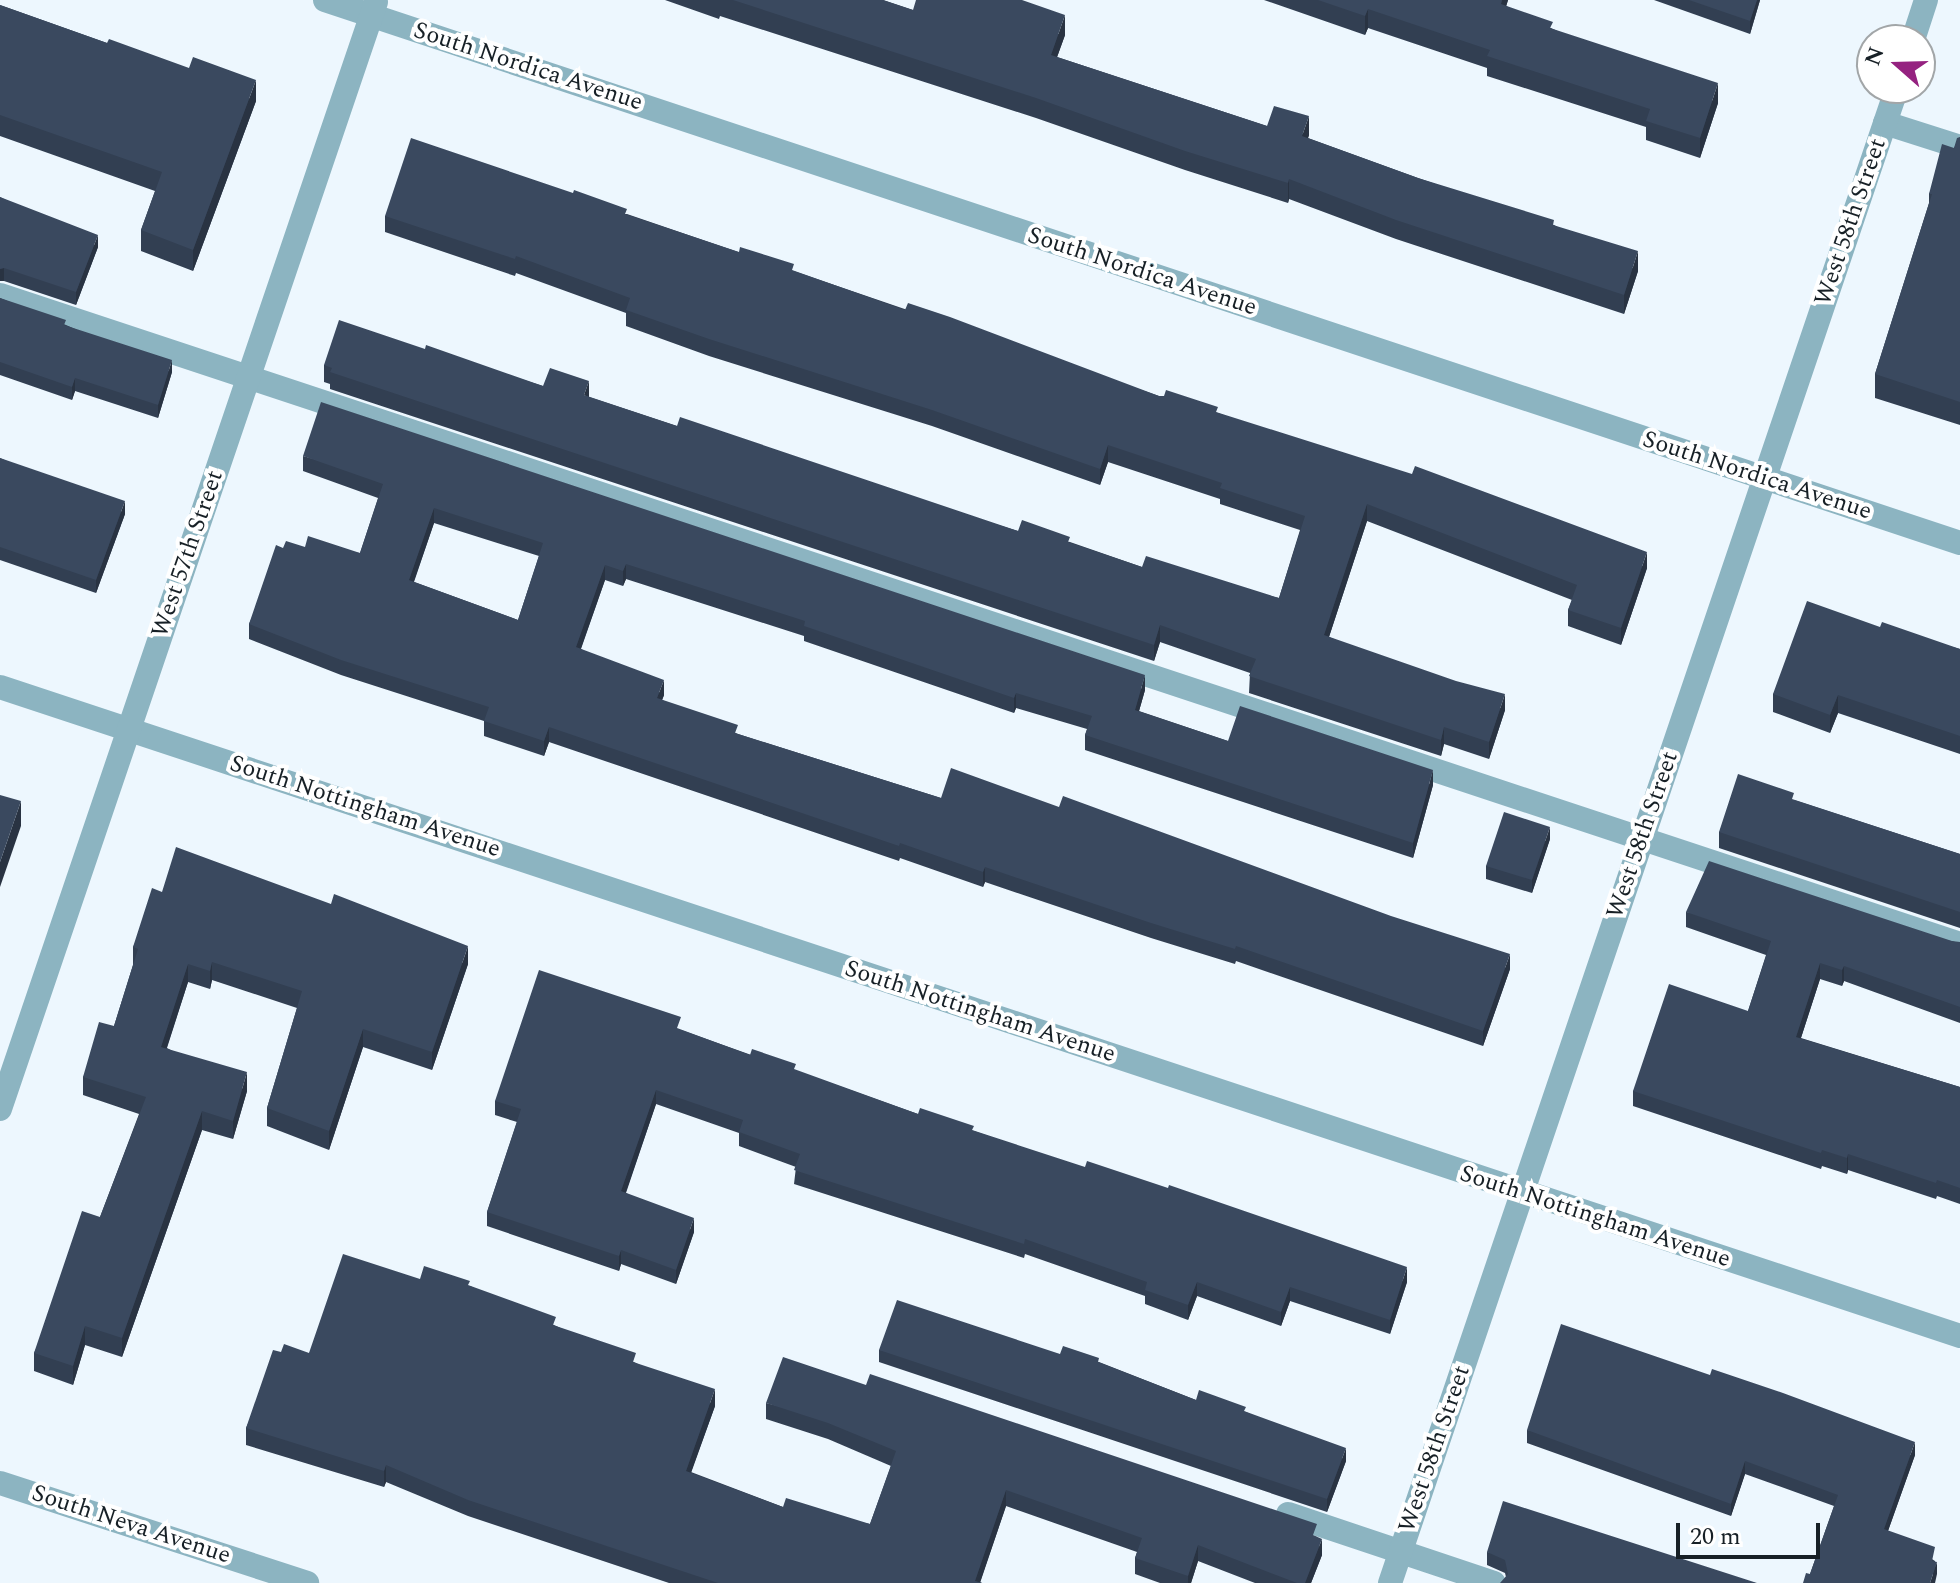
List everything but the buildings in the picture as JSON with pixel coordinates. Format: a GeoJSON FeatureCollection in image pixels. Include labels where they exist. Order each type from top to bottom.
{"type":"FeatureCollection","features":[{"type":"Feature","properties":{"kind":"street","name":"South Nordica Avenue"},"geometry":{"type":"LineString","coordinates":[[325,0],[375,8],[1960,543]]}},
{"type":"Feature","properties":{"kind":"street"},"geometry":{"type":"LineString","coordinates":[[1918,24],[1926,0]]}},
{"type":"Feature","properties":{"kind":"street","name":"West 57th Street"},"geometry":{"type":"LineString","coordinates":[[2,1095],[375,8]]}},
{"type":"Feature","properties":{"kind":"street","name":"West 58th Street"},"geometry":{"type":"LineString","coordinates":[[1390,1583],[1892,104]]}},
{"type":"Feature","properties":{"kind":"street"},"geometry":{"type":"LineString","coordinates":[[1885,123],[1960,147]]}},
{"type":"Feature","properties":{"kind":"street"},"geometry":{"type":"LineString","coordinates":[[0,295],[1960,944]]}},
{"type":"Feature","properties":{"kind":"street","name":"South Nottingham Avenue"},"geometry":{"type":"LineString","coordinates":[[0,687],[1960,1336]]}},
{"type":"Feature","properties":{"kind":"street","name":"South Neva Avenue"},"geometry":{"type":"LineString","coordinates":[[0,1483],[307,1583]]}},
{"type":"Feature","properties":{"kind":"street"},"geometry":{"type":"LineString","coordinates":[[1261,1505],[1494,1583]]}}]}
